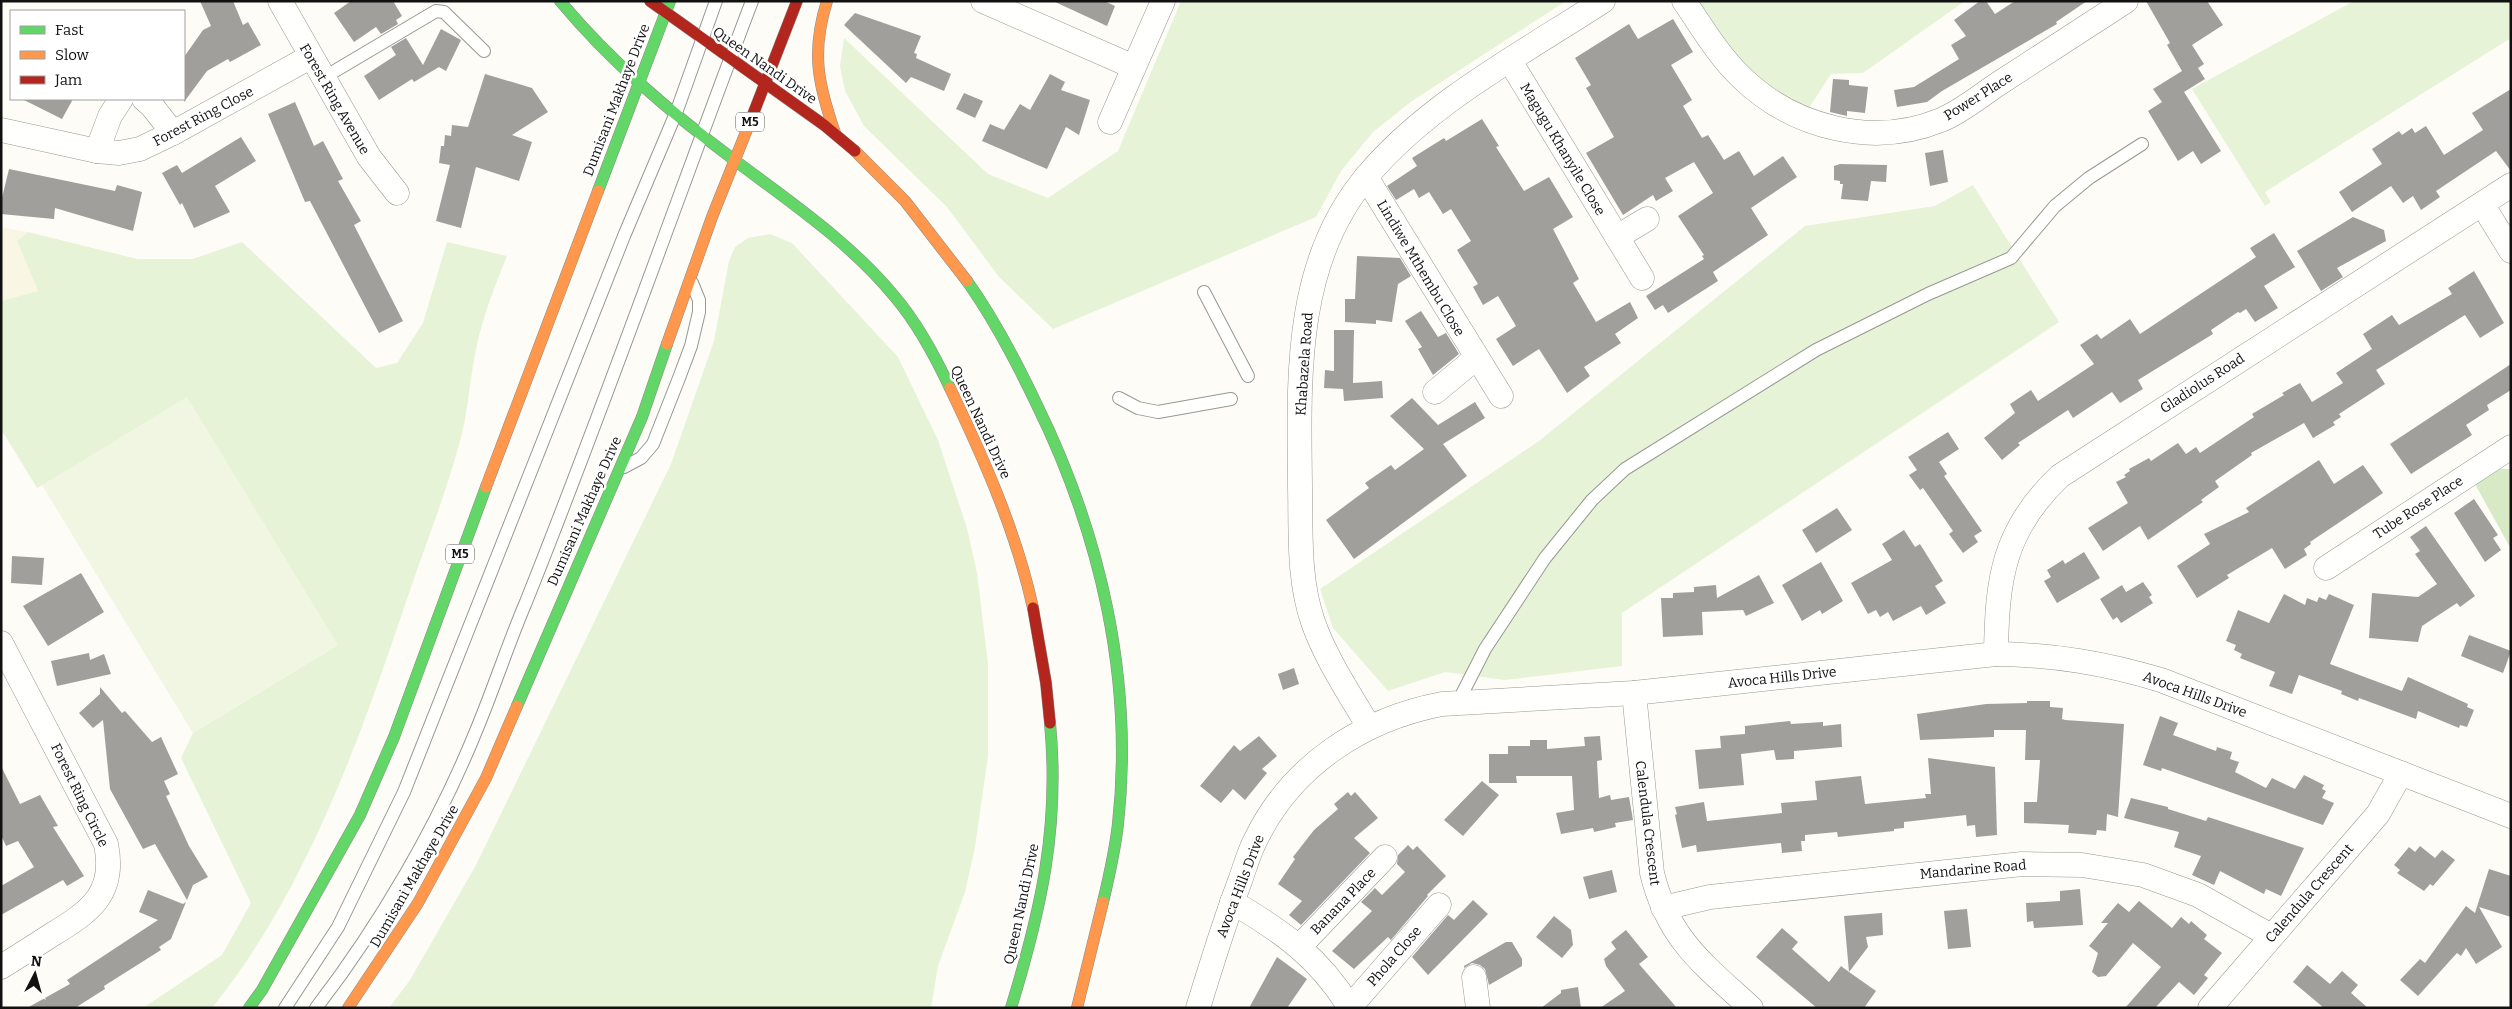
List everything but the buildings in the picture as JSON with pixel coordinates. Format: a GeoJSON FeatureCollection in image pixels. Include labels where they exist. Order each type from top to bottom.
{"type":"FeatureCollection","features":[{"type":"Feature","properties":{"kind":"main road","name":"Queen Nandi Drive"},"geometry":{"type":"LineString","coordinates":[[560,1],[574,18],[638,83],[735,160],[807,212],[856,256],[901,304],[929,348],[956,400],[1011,527],[1037,620],[1048,684],[1052,734],[1053,793],[1048,860],[1027,954],[1011,1008]]}},
{"type":"Feature","properties":{"kind":"main road","name":"Queen Nandi Drive"},"geometry":{"type":"LineString","coordinates":[[650,1],[835,133],[916,212],[971,284],[1008,347],[1052,431],[1082,508],[1100,570],[1112,632],[1121,712],[1118,823],[1107,890],[1076,1008]]}},
{"type":"Feature","properties":{"kind":"main road","name":"Dumisani Makhaye Drive"},"geometry":{"type":"LineString","coordinates":[[249,1008],[262,990],[336,860],[364,806],[394,737],[444,595],[670,1]]}},
{"type":"Feature","properties":{"kind":"main road","name":"Dumisani Makhaye Drive"},"geometry":{"type":"LineString","coordinates":[[348,1008],[418,903],[486,778],[642,417],[690,279],[796,1]]}},
{"type":"Feature","properties":{"kind":"main road"},"geometry":{"type":"LineString","coordinates":[[827,1],[816,40],[816,57],[823,99],[835,133]]}},
{"type":"Feature","properties":{"kind":"street"},"geometry":{"type":"LineString","coordinates":[[1110,122],[1163,1]]}},
{"type":"Feature","properties":{"kind":"street","name":"Khabazela Road"},"geometry":{"type":"LineString","coordinates":[[1370,726],[1327,655],[1313,621],[1304,587],[1301,549],[1299,401],[1304,327],[1312,285],[1330,235],[1348,201],[1400,138],[1430,115],[1510,61],[1603,1]]}},
{"type":"Feature","properties":{"kind":"street","name":"Power Place"},"geometry":{"type":"LineString","coordinates":[[1684,1],[1723,58],[1742,78],[1769,99],[1803,117],[1836,129],[1868,134],[1896,133],[1943,120],[2126,1]]}},
{"type":"Feature","properties":{"kind":"street","name":"Forest Ring Avenue"},"geometry":{"type":"LineString","coordinates":[[287,4],[310,57],[322,78],[369,157],[397,193]]}},
{"type":"Feature","properties":{"kind":"street"},"geometry":{"type":"LineString","coordinates":[[996,4],[1134,67]]}},
{"type":"Feature","properties":{"kind":"street","name":"Forest Ring Close"},"geometry":{"type":"LineString","coordinates":[[1,130],[97,151],[119,153],[140,149],[173,134],[310,57]]}},
{"type":"Feature","properties":{"kind":"street","name":"Magugu Khanyile Close"},"geometry":{"type":"LineString","coordinates":[[1510,61],[1642,278]]}},
{"type":"Feature","properties":{"kind":"street"},"geometry":{"type":"LineString","coordinates":[[97,151],[110,116],[120,100]]}},
{"type":"Feature","properties":{"kind":"street"},"geometry":{"type":"LineString","coordinates":[[145,100],[152,106],[173,134]]}},
{"type":"Feature","properties":{"kind":"street","name":"Lindiwe Mthembu Close"},"geometry":{"type":"LineString","coordinates":[[1366,177],[1501,396]]}},
{"type":"Feature","properties":{"kind":"street","name":"Gladiolus Road"},"geometry":{"type":"LineString","coordinates":[[1996,654],[1996,605],[2002,571],[2013,537],[2027,512],[2060,476],[2511,185]]}},
{"type":"Feature","properties":{"kind":"street"},"geometry":{"type":"LineString","coordinates":[[2482,204],[2511,251]]}},
{"type":"Feature","properties":{"kind":"street"},"geometry":{"type":"LineString","coordinates":[[1617,237],[1647,219]]}},
{"type":"Feature","properties":{"kind":"street"},"geometry":{"type":"LineString","coordinates":[[1435,392],[1476,358]]}},
{"type":"Feature","properties":{"kind":"street","name":"Tube Rose Place"},"geometry":{"type":"LineString","coordinates":[[2326,568],[2511,447]]}},
{"type":"Feature","properties":{"kind":"street","name":"Forest Ring Circle"},"geometry":{"type":"LineString","coordinates":[[1,643],[106,844],[109,857],[107,881],[93,906],[80,918],[1,967]]}},
{"type":"Feature","properties":{"kind":"street","name":"Avoca Hills Drive"},"geometry":{"type":"LineString","coordinates":[[1198,1008],[1232,902],[1255,839],[1282,795],[1315,762],[1370,726],[1413,709],[1458,702],[1634,693],[1996,654],[2046,655],[2129,670],[2171,684],[2511,816]]}},
{"type":"Feature","properties":{"kind":"street","name":"Calendula Crescent"},"geometry":{"type":"LineString","coordinates":[[1634,693],[1652,873],[1663,908],[1674,930],[1696,958],[1751,1008]]}},
{"type":"Feature","properties":{"kind":"street","name":"Calendula Crescent"},"geometry":{"type":"LineString","coordinates":[[2210,1008],[2378,814],[2401,773]]}},
{"type":"Feature","properties":{"kind":"street","name":"Banana Place"},"geometry":{"type":"LineString","coordinates":[[1300,946],[1385,857]]}},
{"type":"Feature","properties":{"kind":"street","name":"Mandarine Road"},"geometry":{"type":"LineString","coordinates":[[1663,908],[1710,897],[2022,864],[2082,865],[2143,875],[2198,895],[2271,936]]}},
{"type":"Feature","properties":{"kind":"street"},"geometry":{"type":"LineString","coordinates":[[1232,902],[1269,923],[1300,946],[1334,982],[1350,1008]]}},
{"type":"Feature","properties":{"kind":"street","name":"Phola Close"},"geometry":{"type":"LineString","coordinates":[[1350,1008],[1439,905]]}},
{"type":"Feature","properties":{"kind":"street"},"geometry":{"type":"LineString","coordinates":[[1474,977],[1478,1008]]}},
{"type":"Feature","properties":{"kind":"lane"},"geometry":{"type":"LineString","coordinates":[[285,1008],[338,927],[404,792],[628,227],[676,113],[716,1]]}},
{"type":"Feature","properties":{"kind":"lane"},"geometry":{"type":"LineString","coordinates":[[316,1008],[352,958],[394,892],[427,831],[473,738],[567,498],[752,1]]}},
{"type":"Feature","properties":{"kind":"lane"},"geometry":{"type":"LineString","coordinates":[[322,78],[436,11],[444,12],[484,51]]}},
{"type":"Feature","properties":{"kind":"lane"},"geometry":{"type":"LineString","coordinates":[[1458,702],[1485,649],[1544,558],[1592,500],[1625,469],[1816,350],[1928,294],[2010,258],[2055,206],[2089,178],[2142,144]]}},
{"type":"Feature","properties":{"kind":"lane"},"geometry":{"type":"LineString","coordinates":[[618,469],[640,458],[653,444],[674,394],[691,346],[699,312],[698,300],[690,279]]}},
{"type":"Feature","properties":{"kind":"lane"},"geometry":{"type":"LineString","coordinates":[[1204,292],[1248,376]]}},
{"type":"Feature","properties":{"kind":"lane"},"geometry":{"type":"LineString","coordinates":[[1119,398],[1138,408],[1158,412],[1231,399]]}},
{"type":"Feature","properties":{"kind":"shaded area"},"geometry":{"type":"Polygon","coordinates":[[[1,227],[28,232],[17,241],[38,291],[1,301],[1,227]]]}},
{"type":"Feature","properties":{"kind":"green space"},"geometry":{"type":"Polygon","coordinates":[[[1181,1],[1566,1],[1412,101],[1373,132],[1341,171],[1316,217],[1053,329],[999,277],[947,207],[864,126],[845,91],[840,66],[844,38],[988,174],[1048,198],[1118,151],[1181,1]]]}},
{"type":"Feature","properties":{"kind":"green space"},"geometry":{"type":"Polygon","coordinates":[[[1693,1],[1965,1],[1863,73],[1831,74],[1805,114],[1738,66],[1693,1]]]}},
{"type":"Feature","properties":{"kind":"green space"},"geometry":{"type":"Polygon","coordinates":[[[2354,1],[2511,1],[2511,38],[2265,192],[2271,202],[2265,206],[2192,89],[2354,1]]]}},
{"type":"Feature","properties":{"kind":"green space"},"geometry":{"type":"Polygon","coordinates":[[[1973,185],[2059,322],[1622,613],[1622,666],[1505,680],[1445,672],[1388,691],[1333,628],[1320,589],[1539,441],[1805,226],[1935,206],[1973,185]]]}},
{"type":"Feature","properties":{"kind":"green space"},"geometry":{"type":"Polygon","coordinates":[[[28,232],[137,259],[193,259],[242,242],[376,368],[397,363],[423,323],[447,242],[507,256],[483,320],[474,360],[462,435],[453,464],[390,649],[350,757],[328,811],[303,864],[276,914],[245,963],[212,1008],[143,1008],[222,955],[251,903],[181,758],[193,733],[338,645],[42,485],[37,488],[1,429],[1,301],[38,291],[17,241],[28,232]]]}},
{"type":"Feature","properties":{"kind":"green space"},"geometry":{"type":"Polygon","coordinates":[[[770,234],[792,243],[898,357],[938,440],[967,528],[977,573],[988,664],[988,756],[975,847],[965,892],[938,966],[931,1008],[389,1008],[410,980],[476,865],[671,464],[714,341],[729,261],[735,247],[748,238],[770,234]]]}},
{"type":"Feature","properties":{"kind":"green space"},"geometry":{"type":"Polygon","coordinates":[[[187,397],[338,645],[193,733],[42,485],[187,397]]]}},
{"type":"Feature","properties":{"kind":"green space"},"geometry":{"type":"Polygon","coordinates":[[[2498,469],[2511,469],[2511,549],[2475,484],[2498,469]]]}},
{"type":"Feature","properties":{"kind":"traffic: fast"},"geometry":{"type":"LineString","coordinates":[[560,1],[600,45],[664,104],[818,223],[859,258],[895,297],[919,329],[950,388]]}},
{"type":"Feature","properties":{"kind":"traffic: fast"},"geometry":{"type":"LineString","coordinates":[[598,191],[670,1]]}},
{"type":"Feature","properties":{"kind":"traffic: fast"},"geometry":{"type":"LineString","coordinates":[[967,281],[1012,356],[1059,452],[1078,503],[1094,555],[1107,608],[1116,661],[1121,715],[1122,769],[1117,834],[1103,902]]}},
{"type":"Feature","properties":{"kind":"traffic: fast"},"geometry":{"type":"LineString","coordinates":[[517,706],[642,417],[667,344]]}},
{"type":"Feature","properties":{"kind":"traffic: fast"},"geometry":{"type":"LineString","coordinates":[[249,1008],[262,990],[360,815],[394,737],[486,487]]}},
{"type":"Feature","properties":{"kind":"traffic: fast"},"geometry":{"type":"LineString","coordinates":[[1011,1008],[1031,937],[1046,868],[1052,798],[1050,723]]}},
{"type":"Feature","properties":{"kind":"traffic: slow"},"geometry":{"type":"LineString","coordinates":[[827,1],[822,19],[818,52],[824,99],[835,133]]}},
{"type":"Feature","properties":{"kind":"traffic: slow"},"geometry":{"type":"LineString","coordinates":[[667,344],[712,217],[750,122]]}},
{"type":"Feature","properties":{"kind":"traffic: slow"},"geometry":{"type":"LineString","coordinates":[[855,151],[905,201],[967,281]]}},
{"type":"Feature","properties":{"kind":"traffic: slow"},"geometry":{"type":"LineString","coordinates":[[486,487],[598,191]]}},
{"type":"Feature","properties":{"kind":"traffic: slow"},"geometry":{"type":"LineString","coordinates":[[950,388],[998,496],[1018,551],[1033,608]]}},
{"type":"Feature","properties":{"kind":"traffic: slow"},"geometry":{"type":"LineString","coordinates":[[348,1008],[418,903],[486,778],[517,706]]}},
{"type":"Feature","properties":{"kind":"traffic: slow"},"geometry":{"type":"LineString","coordinates":[[1077,1008],[1103,902]]}},
{"type":"Feature","properties":{"kind":"traffic: jam"},"geometry":{"type":"LineString","coordinates":[[650,1],[824,125],[855,151]]}},
{"type":"Feature","properties":{"kind":"traffic: jam"},"geometry":{"type":"LineString","coordinates":[[750,122],[797,1]]}},
{"type":"Feature","properties":{"kind":"traffic: jam"},"geometry":{"type":"LineString","coordinates":[[1033,608],[1046,683],[1050,723]]}}]}
